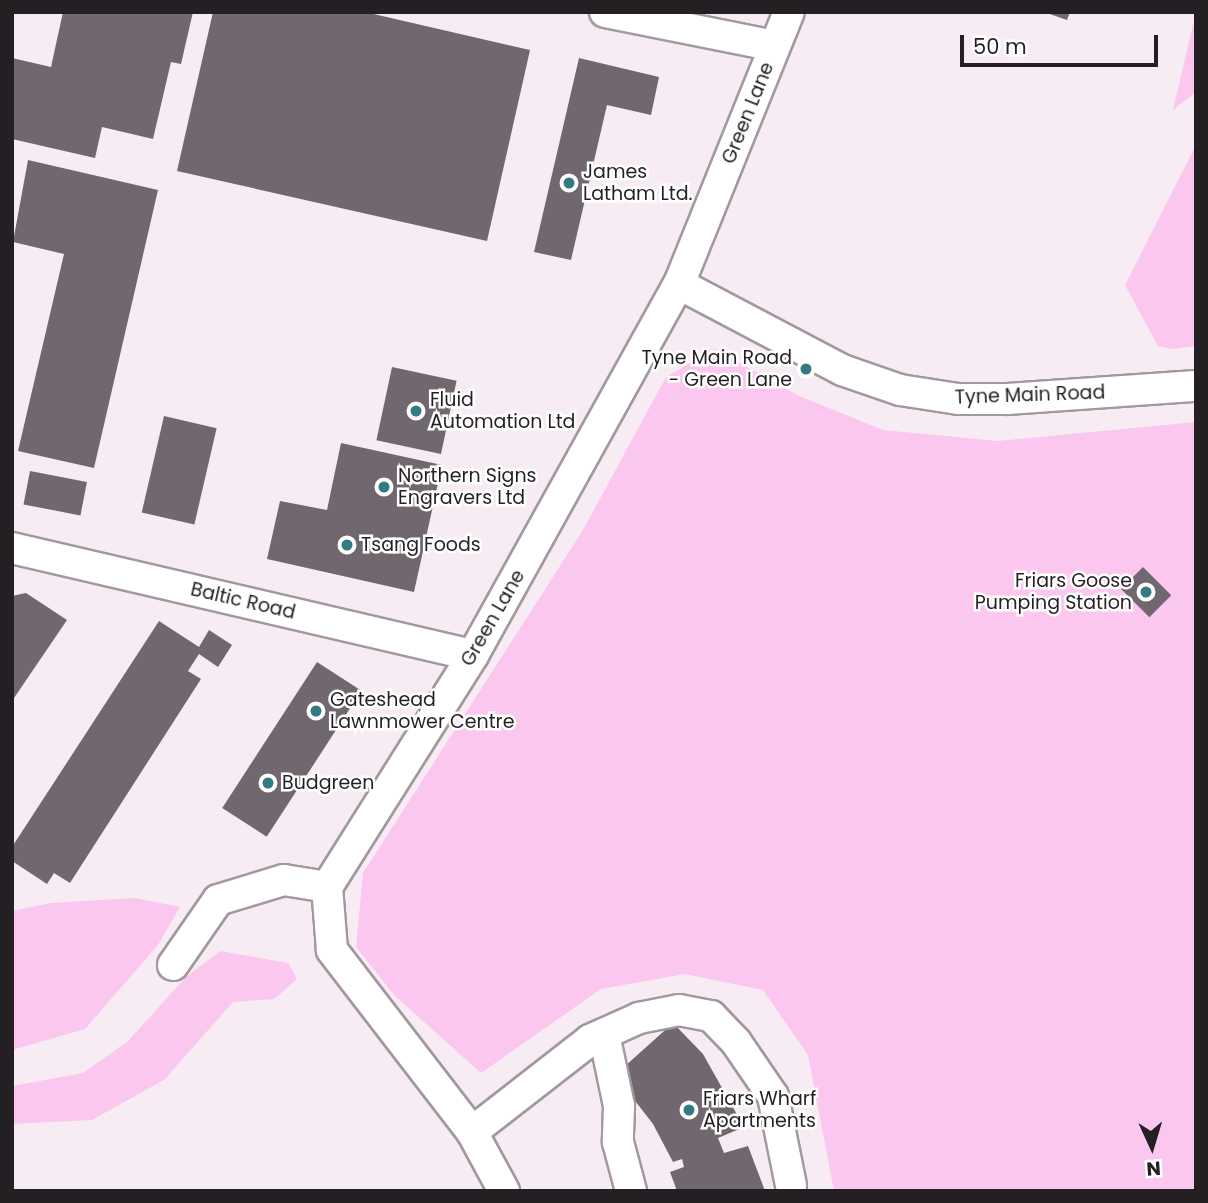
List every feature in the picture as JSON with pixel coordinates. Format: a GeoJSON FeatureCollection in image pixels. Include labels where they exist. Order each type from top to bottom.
{"type":"FeatureCollection","features":[{"type":"Feature","properties":{"kind":"street"},"geometry":{"type":"LineString","coordinates":[[605,12],[775,46]]}},
{"type":"Feature","properties":{"kind":"street","name":"Green Lane"},"geometry":{"type":"LineString","coordinates":[[327,887],[473,655],[678,284],[789,12]]}},
{"type":"Feature","properties":{"kind":"street","name":"Tyne Main Road"},"geometry":{"type":"LineString","coordinates":[[678,284],[842,370],[900,390],[958,399],[995,399],[1196,386]]}},
{"type":"Feature","properties":{"kind":"street","name":"Baltic Road"},"geometry":{"type":"LineString","coordinates":[[12,548],[473,655]]}},
{"type":"Feature","properties":{"kind":"street"},"geometry":{"type":"LineString","coordinates":[[173,965],[218,900],[284,880],[327,887],[332,950],[472,1132],[504,1191]]}},
{"type":"Feature","properties":{"kind":"street"},"geometry":{"type":"LineString","coordinates":[[472,1132],[590,1040],[639,1018],[679,1010],[711,1016],[736,1042],[773,1096],[791,1185]]}},
{"type":"Feature","properties":{"kind":"street"},"geometry":{"type":"LineString","coordinates":[[604,1034],[619,1106],[618,1142],[631,1191]]}},
{"type":"Feature","properties":{"kind":"shaded area"},"geometry":{"type":"Polygon","coordinates":[[[1196,12],[1196,92],[1173,110],[1196,12]]]}},
{"type":"Feature","properties":{"kind":"shaded area"},"geometry":{"type":"Polygon","coordinates":[[[1196,145],[1196,346],[1173,349],[1158,346],[1125,285],[1196,145]]]}},
{"type":"Feature","properties":{"kind":"shaded area"},"geometry":{"type":"Polygon","coordinates":[[[715,349],[799,396],[883,430],[998,441],[1196,422],[1196,1191],[834,1191],[808,1055],[763,990],[685,974],[601,989],[481,1073],[395,996],[356,947],[363,873],[583,530],[666,377],[715,349]]]}},
{"type":"Feature","properties":{"kind":"shaded area"},"geometry":{"type":"Polygon","coordinates":[[[135,898],[180,907],[158,945],[85,1029],[12,1050],[12,911],[51,903],[135,898]]]}},
{"type":"Feature","properties":{"kind":"shaded area"},"geometry":{"type":"Polygon","coordinates":[[[220,951],[288,963],[297,979],[274,999],[233,1002],[164,1080],[92,1120],[12,1124],[12,1086],[83,1073],[128,1041],[186,977],[220,951]]]}},
{"type":"Feature","properties":{"kind":"building"},"geometry":{"type":"Polygon","coordinates":[[[63,12],[193,12],[181,64],[171,62],[153,139],[102,127],[95,158],[12,139],[12,58],[51,67],[63,12]]]}},
{"type":"Feature","properties":{"kind":"building"},"geometry":{"type":"Polygon","coordinates":[[[213,12],[365,12],[530,50],[487,241],[177,171],[213,12]]]}},
{"type":"Feature","properties":{"kind":"building"},"geometry":{"type":"Polygon","coordinates":[[[1044,12],[1070,12],[1067,20],[1044,12]]]}},
{"type":"Feature","properties":{"kind":"building","name":"James Latham Ltd."},"geometry":{"type":"Polygon","coordinates":[[[579,58],[659,77],[651,115],[607,105],[571,260],[534,252],[579,58]]]}},
{"type":"Feature","properties":{"kind":"building"},"geometry":{"type":"Polygon","coordinates":[[[28,160],[158,190],[94,468],[18,451],[64,254],[13,242],[28,160]]]}},
{"type":"Feature","properties":{"kind":"building","name":"Fluid Automation Ltd"},"geometry":{"type":"Polygon","coordinates":[[[392,367],[457,381],[441,454],[376,440],[392,367]]]}},
{"type":"Feature","properties":{"kind":"building"},"geometry":{"type":"Polygon","coordinates":[[[164,416],[217,428],[194,525],[142,512],[164,416]]]}},
{"type":"Feature","properties":{"kind":"building"},"geometry":{"type":"Polygon","coordinates":[[[341,443],[442,465],[414,592],[267,559],[280,501],[327,510],[341,443]]]}},
{"type":"Feature","properties":{"kind":"building"},"geometry":{"type":"Polygon","coordinates":[[[30,471],[87,482],[80,515],[24,504],[30,471]]]}},
{"type":"Feature","properties":{"kind":"building","name":"Friars Goose Pumping Station"},"geometry":{"type":"Polygon","coordinates":[[[1143,567],[1171,595],[1149,617],[1121,589],[1143,567]]]}},
{"type":"Feature","properties":{"kind":"building"},"geometry":{"type":"Polygon","coordinates":[[[26,593],[67,620],[12,701],[12,596],[26,593]]]}},
{"type":"Feature","properties":{"kind":"building"},"geometry":{"type":"Polygon","coordinates":[[[159,621],[199,647],[209,630],[232,645],[218,667],[199,654],[188,671],[201,679],[70,883],[54,873],[47,884],[12,861],[12,847],[159,621]]]}},
{"type":"Feature","properties":{"kind":"building"},"geometry":{"type":"Polygon","coordinates":[[[317,662],[361,691],[267,837],[222,808],[317,662]]]}},
{"type":"Feature","properties":{"kind":"building","name":"Friars Wharf Apartments"},"geometry":{"type":"Polygon","coordinates":[[[673,1023],[703,1054],[744,1127],[718,1138],[724,1153],[748,1146],[765,1191],[677,1191],[670,1172],[684,1167],[682,1159],[673,1162],[653,1124],[615,1075],[673,1023]]]}},
{"type":"Feature","properties":{"kind":"place","name":"James Latham Ltd."},"geometry":{"type":"Point","coordinates":[569,183]}},
{"type":"Feature","properties":{"kind":"place","name":"Tyne Main Road - Green Lane"},"geometry":{"type":"Point","coordinates":[806,369]}},
{"type":"Feature","properties":{"kind":"place","name":"Fluid Automation Ltd"},"geometry":{"type":"Point","coordinates":[416,411]}},
{"type":"Feature","properties":{"kind":"place","name":"Northern Signs Engravers Ltd"},"geometry":{"type":"Point","coordinates":[384,487]}},
{"type":"Feature","properties":{"kind":"place","name":"Tsang Foods"},"geometry":{"type":"Point","coordinates":[347,545]}},
{"type":"Feature","properties":{"kind":"place","name":"Friars Goose Pumping Station"},"geometry":{"type":"Point","coordinates":[1146,592]}},
{"type":"Feature","properties":{"kind":"place","name":"Gateshead Lawnmower Centre"},"geometry":{"type":"Point","coordinates":[316,711]}},
{"type":"Feature","properties":{"kind":"place","name":"Budgreen"},"geometry":{"type":"Point","coordinates":[268,783]}},
{"type":"Feature","properties":{"kind":"place","name":"Friars Wharf Apartments"},"geometry":{"type":"Point","coordinates":[689,1110]}}]}
